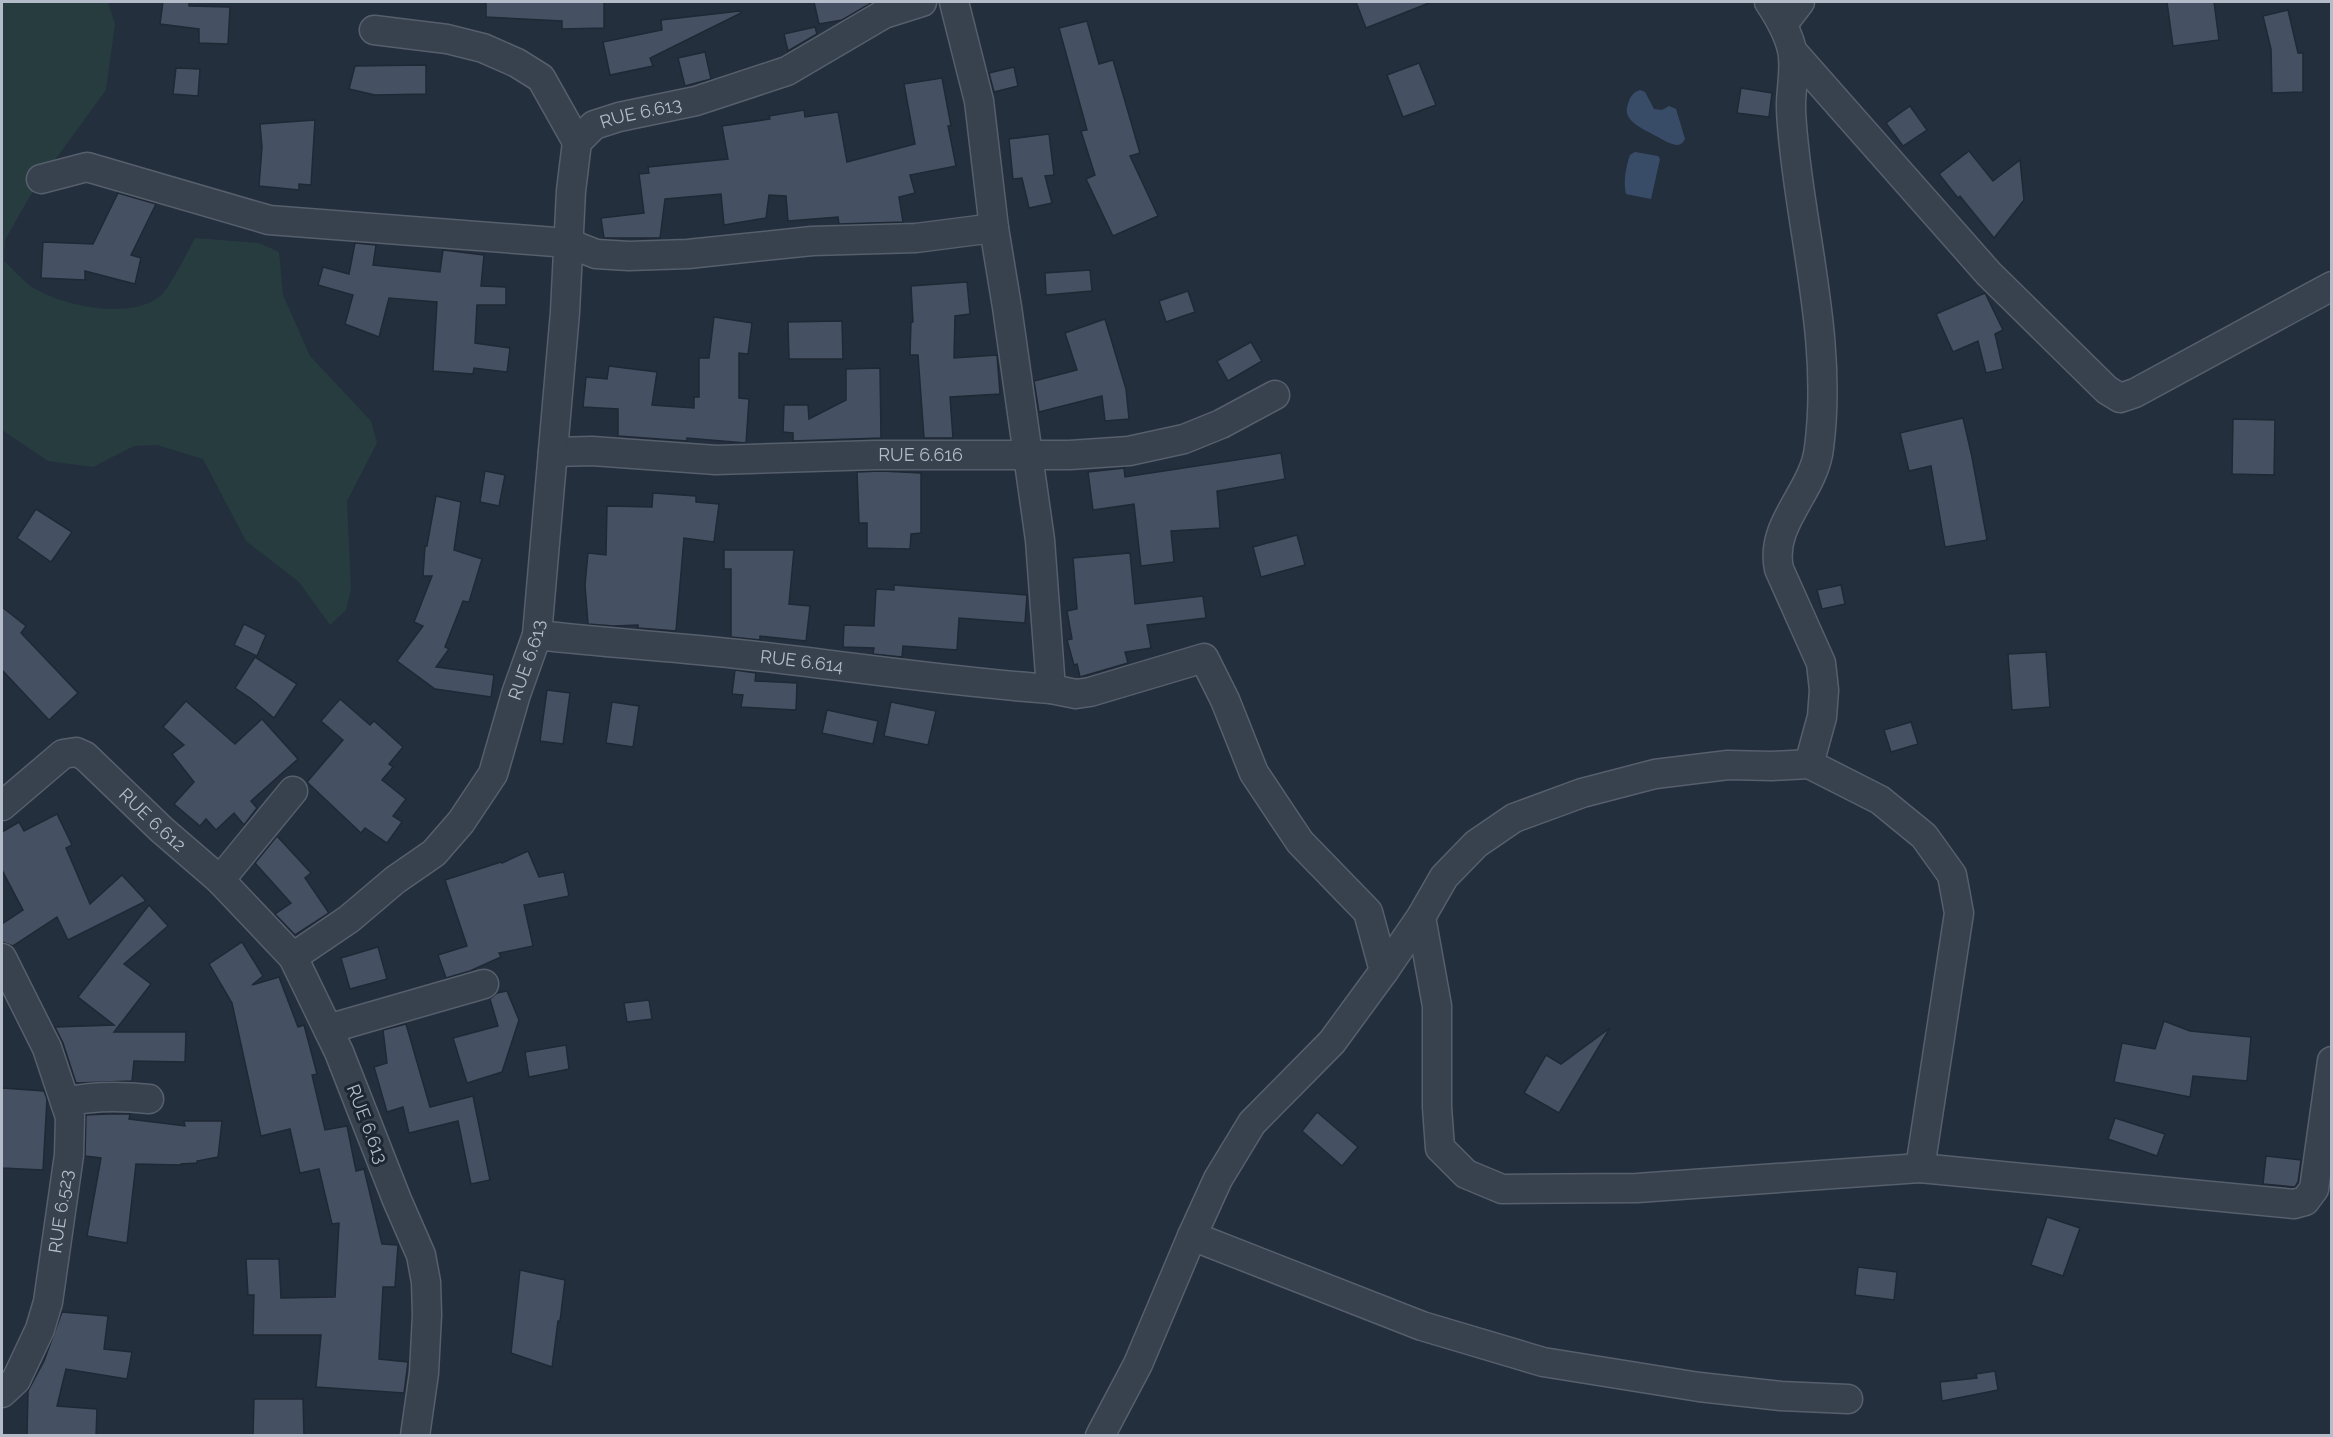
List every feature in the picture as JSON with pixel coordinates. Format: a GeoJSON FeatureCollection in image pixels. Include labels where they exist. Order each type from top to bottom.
{"type":"FeatureCollection","features":[{"type":"Feature","properties":{"kind":"street","name":"RUE 6.613"},"geometry":{"type":"LineString","coordinates":[[415,1436],[424,1373],[427,1315],[426,1282],[421,1256],[328,1029],[293,957],[349,919],[395,880],[434,853],[461,822],[493,774],[516,694],[537,635],[553,452],[555,402],[565,312],[571,191],[577,142],[594,125],[620,117],[696,102],[788,72],[884,14],[922,2]]}},
{"type":"Feature","properties":{"kind":"street"},"geometry":{"type":"LineString","coordinates":[[954,2],[979,101],[994,228],[1040,540],[1050,683]]}},
{"type":"Feature","properties":{"kind":"street"},"geometry":{"type":"LineString","coordinates":[[1800,2],[1776,13],[1793,52],[1989,274],[2107,390],[2120,398],[2135,393],[2331,286]]}},
{"type":"Feature","properties":{"kind":"street"},"geometry":{"type":"LineString","coordinates":[[374,30],[447,39],[483,48],[517,63],[541,78],[577,142]]}},
{"type":"Feature","properties":{"kind":"street"},"geometry":{"type":"LineString","coordinates":[[1793,52],[1792,116],[1795,155],[1813,271],[1822,366],[1823,410],[1819,451],[1807,486],[1781,531],[1776,558],[1821,663],[1824,690],[1822,717],[1809,764]]}},
{"type":"Feature","properties":{"kind":"street"},"geometry":{"type":"LineString","coordinates":[[41,179],[87,167],[269,220],[568,243],[596,254],[688,254],[812,241],[916,238],[994,228]]}},
{"type":"Feature","properties":{"kind":"street","name":"RUE 6.616"},"geometry":{"type":"LineString","coordinates":[[553,452],[592,451],[716,460],[876,455],[1070,455],[1129,451],[1184,439],[1221,424],[1275,395]]}},
{"type":"Feature","properties":{"kind":"street","name":"RUE 6.614"},"geometry":{"type":"LineString","coordinates":[[537,635],[747,655],[928,675],[1008,687],[1050,683],[1076,694],[1090,692],[1204,658],[1254,773],[1300,842],[1368,912],[1384,971]]}},
{"type":"Feature","properties":{"kind":"street","name":"RUE 6.612"},"geometry":{"type":"LineString","coordinates":[[2,806],[63,753],[76,752],[86,756],[162,830],[220,880],[293,957]]}},
{"type":"Feature","properties":{"kind":"street"},"geometry":{"type":"LineString","coordinates":[[1100,1436],[1138,1364],[1218,1179],[1252,1123],[1332,1042],[1384,971],[1444,877],[1476,844],[1514,818],[1582,793],[1655,774],[1728,765],[1809,764],[1880,800],[1924,836],[1952,875],[1959,913],[1920,1168]]}},
{"type":"Feature","properties":{"kind":"street"},"geometry":{"type":"LineString","coordinates":[[220,880],[293,791]]}},
{"type":"Feature","properties":{"kind":"street"},"geometry":{"type":"LineString","coordinates":[[1420,917],[1437,1006],[1437,1107],[1440,1148],[1466,1174],[1502,1189],[1603,1188],[1731,1182],[1920,1168],[2294,1204],[2305,1201],[2314,1189],[2331,1061]]}},
{"type":"Feature","properties":{"kind":"street","name":"RUE 6.523"},"geometry":{"type":"LineString","coordinates":[[2,958],[47,1048],[70,1117],[69,1155],[48,1302],[40,1329],[16,1380],[2,1393]]}},
{"type":"Feature","properties":{"kind":"street"},"geometry":{"type":"LineString","coordinates":[[328,1029],[484,984]]}},
{"type":"Feature","properties":{"kind":"street"},"geometry":{"type":"LineString","coordinates":[[65,1102],[80,1098],[125,1096],[149,1099]]}},
{"type":"Feature","properties":{"kind":"street"},"geometry":{"type":"LineString","coordinates":[[1192,1236],[1422,1326],[1543,1362],[1700,1387],[1781,1396],[1848,1399]]}},
{"type":"Feature","properties":{"kind":"green space"},"geometry":{"type":"Polygon","coordinates":[[[2,2],[108,2],[115,24],[106,90],[27,201],[5,240],[4,261],[30,285],[52,297],[83,306],[133,308],[147,304],[163,293],[195,238],[259,243],[279,252],[283,295],[310,356],[371,421],[377,443],[347,501],[351,589],[346,610],[330,625],[299,582],[246,541],[203,459],[157,445],[134,446],[93,467],[48,461],[2,430],[2,2]]]}},
{"type":"Feature","properties":{"kind":"water"},"geometry":{"type":"Polygon","coordinates":[[[1640,90],[1645,92],[1654,109],[1662,110],[1669,106],[1676,109],[1685,139],[1681,143],[1675,145],[1667,142],[1631,120],[1627,110],[1628,104],[1632,95],[1640,90]]]}},
{"type":"Feature","properties":{"kind":"water"},"geometry":{"type":"Polygon","coordinates":[[[1635,152],[1658,156],[1660,159],[1651,199],[1626,194],[1626,169],[1630,155],[1635,152]]]}},
{"type":"Feature","properties":{"kind":"building"},"geometry":{"type":"Polygon","coordinates":[[[163,2],[189,2],[189,6],[230,7],[228,44],[199,43],[199,29],[160,24],[163,2]]]}},
{"type":"Feature","properties":{"kind":"building"},"geometry":{"type":"Polygon","coordinates":[[[486,2],[604,2],[604,28],[562,29],[562,21],[486,17],[486,2]]]}},
{"type":"Feature","properties":{"kind":"building"},"geometry":{"type":"Polygon","coordinates":[[[814,2],[873,2],[842,20],[819,24],[814,2]]]}},
{"type":"Feature","properties":{"kind":"building"},"geometry":{"type":"Polygon","coordinates":[[[1356,2],[1429,2],[1429,3],[1366,28],[1356,2]]]}},
{"type":"Feature","properties":{"kind":"building"},"geometry":{"type":"Polygon","coordinates":[[[2167,2],[2214,2],[2219,40],[2173,46],[2167,2]]]}},
{"type":"Feature","properties":{"kind":"building"},"geometry":{"type":"Polygon","coordinates":[[[2288,10],[2298,53],[2303,53],[2303,92],[2272,93],[2271,49],[2263,16],[2288,10]]]}},
{"type":"Feature","properties":{"kind":"building"},"geometry":{"type":"Polygon","coordinates":[[[740,11],[741,13],[650,58],[653,66],[610,75],[603,42],[662,30],[661,20],[740,11]]]}},
{"type":"Feature","properties":{"kind":"building"},"geometry":{"type":"Polygon","coordinates":[[[1087,21],[1099,64],[1113,60],[1140,153],[1130,156],[1158,216],[1113,236],[1086,179],[1095,175],[1081,131],[1087,130],[1059,28],[1087,21]]]}},
{"type":"Feature","properties":{"kind":"building"},"geometry":{"type":"Polygon","coordinates":[[[815,27],[817,34],[788,51],[784,34],[815,27]]]}},
{"type":"Feature","properties":{"kind":"building"},"geometry":{"type":"Polygon","coordinates":[[[705,52],[711,79],[685,86],[678,58],[705,52]]]}},
{"type":"Feature","properties":{"kind":"building"},"geometry":{"type":"Polygon","coordinates":[[[1419,63],[1436,105],[1403,117],[1387,75],[1419,63]]]}},
{"type":"Feature","properties":{"kind":"building"},"geometry":{"type":"Polygon","coordinates":[[[426,65],[426,94],[375,95],[349,89],[355,66],[426,65]]]}},
{"type":"Feature","properties":{"kind":"building"},"geometry":{"type":"Polygon","coordinates":[[[1014,67],[1018,86],[994,92],[989,73],[1014,67]]]}},
{"type":"Feature","properties":{"kind":"building"},"geometry":{"type":"Polygon","coordinates":[[[176,68],[200,69],[198,96],[173,94],[176,68]]]}},
{"type":"Feature","properties":{"kind":"building"},"geometry":{"type":"Polygon","coordinates":[[[942,78],[956,166],[910,175],[915,193],[899,197],[903,222],[839,224],[838,217],[788,221],[786,196],[769,195],[766,218],[724,225],[721,194],[665,199],[660,238],[604,238],[601,218],[644,213],[639,174],[649,173],[648,167],[728,159],[722,126],[770,119],[769,116],[804,110],[805,117],[838,112],[847,162],[915,144],[904,84],[942,78]]]}},
{"type":"Feature","properties":{"kind":"building"},"geometry":{"type":"Polygon","coordinates":[[[1741,88],[1772,93],[1769,117],[1737,113],[1741,88]]]}},
{"type":"Feature","properties":{"kind":"building"},"geometry":{"type":"Polygon","coordinates":[[[1910,106],[1927,130],[1903,146],[1886,123],[1910,106]]]}},
{"type":"Feature","properties":{"kind":"building"},"geometry":{"type":"Polygon","coordinates":[[[315,120],[311,185],[299,184],[299,190],[259,186],[262,147],[260,124],[315,120]]]}},
{"type":"Feature","properties":{"kind":"building"},"geometry":{"type":"Polygon","coordinates":[[[1049,134],[1054,175],[1045,176],[1052,203],[1029,208],[1022,178],[1013,179],[1009,139],[1049,134]]]}},
{"type":"Feature","properties":{"kind":"building"},"geometry":{"type":"Polygon","coordinates":[[[1969,151],[1993,181],[2020,160],[2024,200],[1994,238],[1939,174],[1969,151]]]}},
{"type":"Feature","properties":{"kind":"building"},"geometry":{"type":"Polygon","coordinates":[[[118,193],[156,204],[131,255],[141,258],[135,284],[85,271],[85,280],[41,278],[43,242],[93,244],[118,193]]]}},
{"type":"Feature","properties":{"kind":"building"},"geometry":{"type":"Polygon","coordinates":[[[355,243],[376,245],[373,265],[440,272],[443,250],[484,255],[481,286],[506,287],[506,305],[477,305],[475,343],[510,348],[507,372],[474,368],[473,374],[433,371],[437,302],[389,298],[379,337],[345,324],[353,295],[318,285],[323,267],[349,274],[355,243]]]}},
{"type":"Feature","properties":{"kind":"building"},"geometry":{"type":"Polygon","coordinates":[[[1090,270],[1092,291],[1046,295],[1045,273],[1090,270]]]}},
{"type":"Feature","properties":{"kind":"building"},"geometry":{"type":"Polygon","coordinates":[[[967,282],[970,314],[955,316],[954,358],[997,355],[1000,394],[950,397],[953,438],[924,438],[918,355],[910,355],[911,322],[913,322],[911,286],[967,282]]]}},
{"type":"Feature","properties":{"kind":"building"},"geometry":{"type":"Polygon","coordinates":[[[1188,291],[1195,312],[1166,322],[1159,301],[1188,291]]]}},
{"type":"Feature","properties":{"kind":"building"},"geometry":{"type":"Polygon","coordinates":[[[1985,293],[2003,330],[1995,334],[2003,369],[1986,373],[1978,341],[1953,352],[1936,314],[1985,293]]]}},
{"type":"Feature","properties":{"kind":"building"},"geometry":{"type":"Polygon","coordinates":[[[714,317],[752,323],[748,354],[739,353],[739,398],[749,399],[746,443],[618,436],[618,409],[583,407],[586,377],[607,379],[609,366],[657,372],[652,405],[694,408],[694,397],[699,397],[699,358],[709,358],[714,317]]]}},
{"type":"Feature","properties":{"kind":"building"},"geometry":{"type":"Polygon","coordinates":[[[1105,319],[1126,389],[1129,419],[1105,421],[1102,396],[1039,412],[1034,381],[1077,370],[1065,333],[1105,319]]]}},
{"type":"Feature","properties":{"kind":"building"},"geometry":{"type":"Polygon","coordinates":[[[842,321],[843,359],[789,359],[788,322],[842,321]]]}},
{"type":"Feature","properties":{"kind":"building"},"geometry":{"type":"Polygon","coordinates":[[[1251,342],[1262,361],[1228,381],[1217,361],[1251,342]]]}},
{"type":"Feature","properties":{"kind":"building"},"geometry":{"type":"Polygon","coordinates":[[[880,368],[881,438],[793,441],[793,433],[783,432],[784,405],[808,405],[809,419],[846,400],[846,369],[880,368]]]}},
{"type":"Feature","properties":{"kind":"building"},"geometry":{"type":"Polygon","coordinates":[[[1963,418],[1987,540],[1945,547],[1931,466],[1909,471],[1900,433],[1963,418]]]}},
{"type":"Feature","properties":{"kind":"building"},"geometry":{"type":"Polygon","coordinates":[[[2233,419],[2275,420],[2274,475],[2232,474],[2233,419]]]}},
{"type":"Feature","properties":{"kind":"building"},"geometry":{"type":"Polygon","coordinates":[[[1281,453],[1285,479],[1217,491],[1220,528],[1171,531],[1174,562],[1141,566],[1134,504],[1093,510],[1088,472],[1124,468],[1125,477],[1281,453]]]}},
{"type":"Feature","properties":{"kind":"building"},"geometry":{"type":"Polygon","coordinates":[[[485,471],[505,475],[499,506],[480,502],[485,471]]]}},
{"type":"Feature","properties":{"kind":"building"},"geometry":{"type":"Polygon","coordinates":[[[857,472],[921,473],[921,533],[911,534],[910,549],[867,548],[867,523],[859,523],[857,472]]]}},
{"type":"Feature","properties":{"kind":"building"},"geometry":{"type":"Polygon","coordinates":[[[653,493],[696,496],[696,502],[719,504],[714,542],[684,538],[676,631],[638,628],[638,625],[588,624],[585,585],[588,553],[606,555],[607,506],[652,507],[653,493]]]}},
{"type":"Feature","properties":{"kind":"building"},"geometry":{"type":"Polygon","coordinates":[[[436,496],[461,502],[454,550],[482,559],[469,602],[463,601],[445,647],[449,649],[436,667],[494,675],[491,697],[435,689],[397,661],[423,626],[414,622],[432,576],[423,576],[425,546],[427,546],[436,496]]]}},
{"type":"Feature","properties":{"kind":"building"},"geometry":{"type":"Polygon","coordinates":[[[36,509],[72,532],[51,562],[17,538],[36,509]]]}},
{"type":"Feature","properties":{"kind":"building"},"geometry":{"type":"Polygon","coordinates":[[[1297,535],[1305,565],[1261,577],[1253,547],[1297,535]]]}},
{"type":"Feature","properties":{"kind":"building"},"geometry":{"type":"Polygon","coordinates":[[[724,550],[794,550],[789,604],[810,606],[806,641],[760,636],[760,640],[731,637],[731,569],[724,569],[724,550]]]}},
{"type":"Feature","properties":{"kind":"building"},"geometry":{"type":"Polygon","coordinates":[[[1130,553],[1135,604],[1203,596],[1206,618],[1147,625],[1151,648],[1125,652],[1128,663],[1080,677],[1067,640],[1072,639],[1067,611],[1077,609],[1073,558],[1130,553]]]}},
{"type":"Feature","properties":{"kind":"building"},"geometry":{"type":"Polygon","coordinates":[[[894,585],[1027,595],[1025,623],[959,618],[957,650],[903,646],[902,657],[873,654],[874,648],[843,647],[844,625],[874,626],[876,589],[894,590],[894,585]]]}},
{"type":"Feature","properties":{"kind":"building"},"geometry":{"type":"Polygon","coordinates":[[[1841,585],[1845,604],[1822,609],[1817,590],[1841,585]]]}},
{"type":"Feature","properties":{"kind":"building"},"geometry":{"type":"Polygon","coordinates":[[[2,607],[26,626],[21,633],[78,693],[49,720],[2,670],[2,607]]]}},
{"type":"Feature","properties":{"kind":"building"},"geometry":{"type":"Polygon","coordinates":[[[244,624],[266,635],[257,656],[234,645],[244,624]]]}},
{"type":"Feature","properties":{"kind":"building"},"geometry":{"type":"Polygon","coordinates":[[[2046,652],[2050,707],[2012,710],[2008,654],[2046,652]]]}},
{"type":"Feature","properties":{"kind":"building"},"geometry":{"type":"Polygon","coordinates":[[[255,657],[297,684],[274,718],[235,688],[255,657]]]}},
{"type":"Feature","properties":{"kind":"building"},"geometry":{"type":"Polygon","coordinates":[[[735,670],[756,673],[755,681],[797,683],[796,710],[741,707],[743,695],[732,694],[735,670]]]}},
{"type":"Feature","properties":{"kind":"building"},"geometry":{"type":"Polygon","coordinates":[[[547,690],[570,693],[563,744],[540,741],[547,690]]]}},
{"type":"Feature","properties":{"kind":"building"},"geometry":{"type":"Polygon","coordinates":[[[340,699],[370,725],[374,721],[403,747],[389,764],[393,767],[382,780],[406,799],[393,816],[402,822],[387,843],[365,828],[361,833],[307,782],[343,740],[321,721],[340,699]]]}},
{"type":"Feature","properties":{"kind":"building"},"geometry":{"type":"Polygon","coordinates":[[[186,701],[235,744],[262,719],[298,759],[251,801],[257,808],[244,825],[234,813],[216,830],[206,819],[200,826],[174,804],[194,782],[172,754],[184,745],[163,727],[186,701]]]}},
{"type":"Feature","properties":{"kind":"building"},"geometry":{"type":"Polygon","coordinates":[[[612,702],[639,706],[633,747],[606,743],[612,702]]]}},
{"type":"Feature","properties":{"kind":"building"},"geometry":{"type":"Polygon","coordinates":[[[891,702],[936,711],[928,745],[884,736],[891,702]]]}},
{"type":"Feature","properties":{"kind":"building"},"geometry":{"type":"Polygon","coordinates":[[[827,710],[878,721],[873,744],[822,733],[827,710]]]}},
{"type":"Feature","properties":{"kind":"building"},"geometry":{"type":"Polygon","coordinates":[[[1911,722],[1918,744],[1891,752],[1884,730],[1911,722]]]}},
{"type":"Feature","properties":{"kind":"building"},"geometry":{"type":"Polygon","coordinates":[[[57,814],[72,845],[66,848],[90,904],[122,875],[146,901],[68,940],[57,917],[13,946],[2,942],[2,924],[23,910],[2,870],[2,832],[19,822],[24,831],[57,814]]]}},
{"type":"Feature","properties":{"kind":"building"},"geometry":{"type":"Polygon","coordinates":[[[277,836],[311,873],[305,878],[329,913],[295,935],[275,914],[291,903],[255,863],[277,836]]]}},
{"type":"Feature","properties":{"kind":"building"},"geometry":{"type":"Polygon","coordinates":[[[528,851],[539,877],[564,872],[569,896],[524,905],[533,946],[499,953],[501,957],[470,971],[446,978],[438,955],[467,946],[445,880],[502,863],[528,851]]]}},
{"type":"Feature","properties":{"kind":"building"},"geometry":{"type":"Polygon","coordinates":[[[149,905],[168,926],[124,964],[151,984],[114,1032],[186,1032],[185,1062],[134,1061],[132,1081],[76,1083],[63,1043],[55,1027],[114,1025],[78,997],[149,905]]]}},
{"type":"Feature","properties":{"kind":"building"},"geometry":{"type":"Polygon","coordinates":[[[242,942],[263,976],[252,985],[279,977],[298,1027],[304,1025],[317,1074],[312,1075],[325,1130],[347,1126],[356,1171],[364,1169],[382,1244],[398,1245],[395,1287],[383,1287],[379,1359],[408,1362],[404,1393],[316,1387],[321,1335],[253,1335],[254,1295],[248,1295],[246,1259],[279,1259],[281,1298],[335,1297],[339,1223],[332,1224],[319,1169],[300,1173],[290,1129],[261,1136],[232,1003],[209,964],[242,942]]]}},
{"type":"Feature","properties":{"kind":"building"},"geometry":{"type":"Polygon","coordinates":[[[378,947],[387,979],[350,989],[341,958],[378,947]]]}},
{"type":"Feature","properties":{"kind":"building"},"geometry":{"type":"Polygon","coordinates":[[[507,991],[519,1020],[502,1072],[467,1083],[453,1038],[498,1026],[490,999],[497,993],[507,991]]]}},
{"type":"Feature","properties":{"kind":"building"},"geometry":{"type":"Polygon","coordinates":[[[649,1000],[652,1019],[627,1022],[624,1003],[649,1000]]]}},
{"type":"Feature","properties":{"kind":"building"},"geometry":{"type":"Polygon","coordinates":[[[2164,1021],[2190,1031],[2251,1037],[2247,1081],[2193,1076],[2190,1097],[2114,1082],[2122,1043],[2155,1049],[2164,1021]]]}},
{"type":"Feature","properties":{"kind":"building"},"geometry":{"type":"Polygon","coordinates":[[[406,1024],[430,1107],[473,1096],[490,1180],[471,1184],[458,1121],[409,1133],[403,1107],[387,1112],[374,1067],[387,1063],[383,1030],[406,1024]]]}},
{"type":"Feature","properties":{"kind":"building"},"geometry":{"type":"Polygon","coordinates":[[[1610,1028],[1559,1113],[1524,1093],[1546,1055],[1561,1064],[1610,1028]]]}},
{"type":"Feature","properties":{"kind":"building"},"geometry":{"type":"Polygon","coordinates":[[[566,1045],[569,1069],[529,1077],[525,1052],[566,1045]]]}},
{"type":"Feature","properties":{"kind":"building"},"geometry":{"type":"Polygon","coordinates":[[[2,1088],[44,1091],[47,1099],[43,1170],[2,1168],[2,1088]]]}},
{"type":"Feature","properties":{"kind":"building"},"geometry":{"type":"Polygon","coordinates":[[[1317,1112],[1358,1147],[1342,1166],[1302,1131],[1317,1112]]]}},
{"type":"Feature","properties":{"kind":"building"},"geometry":{"type":"Polygon","coordinates":[[[130,1114],[129,1119],[185,1126],[184,1121],[222,1121],[218,1157],[181,1165],[136,1164],[127,1243],[87,1236],[101,1158],[85,1156],[86,1115],[130,1114]]]}},
{"type":"Feature","properties":{"kind":"building"},"geometry":{"type":"Polygon","coordinates":[[[2115,1118],[2165,1134],[2157,1156],[2108,1139],[2115,1118]]]}},
{"type":"Feature","properties":{"kind":"building"},"geometry":{"type":"Polygon","coordinates":[[[2266,1156],[2301,1160],[2298,1182],[2295,1187],[2263,1184],[2266,1156]]]}},
{"type":"Feature","properties":{"kind":"building"},"geometry":{"type":"Polygon","coordinates":[[[2047,1217],[2080,1228],[2063,1276],[2031,1265],[2047,1217]]]}},
{"type":"Feature","properties":{"kind":"building"},"geometry":{"type":"Polygon","coordinates":[[[1858,1267],[1897,1272],[1894,1300],[1855,1295],[1858,1267]]]}},
{"type":"Feature","properties":{"kind":"building"},"geometry":{"type":"Polygon","coordinates":[[[520,1270],[565,1280],[552,1367],[511,1353],[520,1270]]]}},
{"type":"Feature","properties":{"kind":"building"},"geometry":{"type":"Polygon","coordinates":[[[62,1312],[108,1316],[104,1349],[132,1352],[127,1379],[66,1369],[57,1406],[97,1409],[96,1436],[27,1436],[28,1391],[44,1361],[62,1312]]]}},
{"type":"Feature","properties":{"kind":"building"},"geometry":{"type":"Polygon","coordinates":[[[1995,1371],[1998,1390],[1942,1401],[1940,1382],[1977,1378],[1976,1374],[1995,1371]]]}},
{"type":"Feature","properties":{"kind":"building"},"geometry":{"type":"Polygon","coordinates":[[[254,1399],[303,1399],[304,1436],[253,1436],[254,1399]]]}}]}
